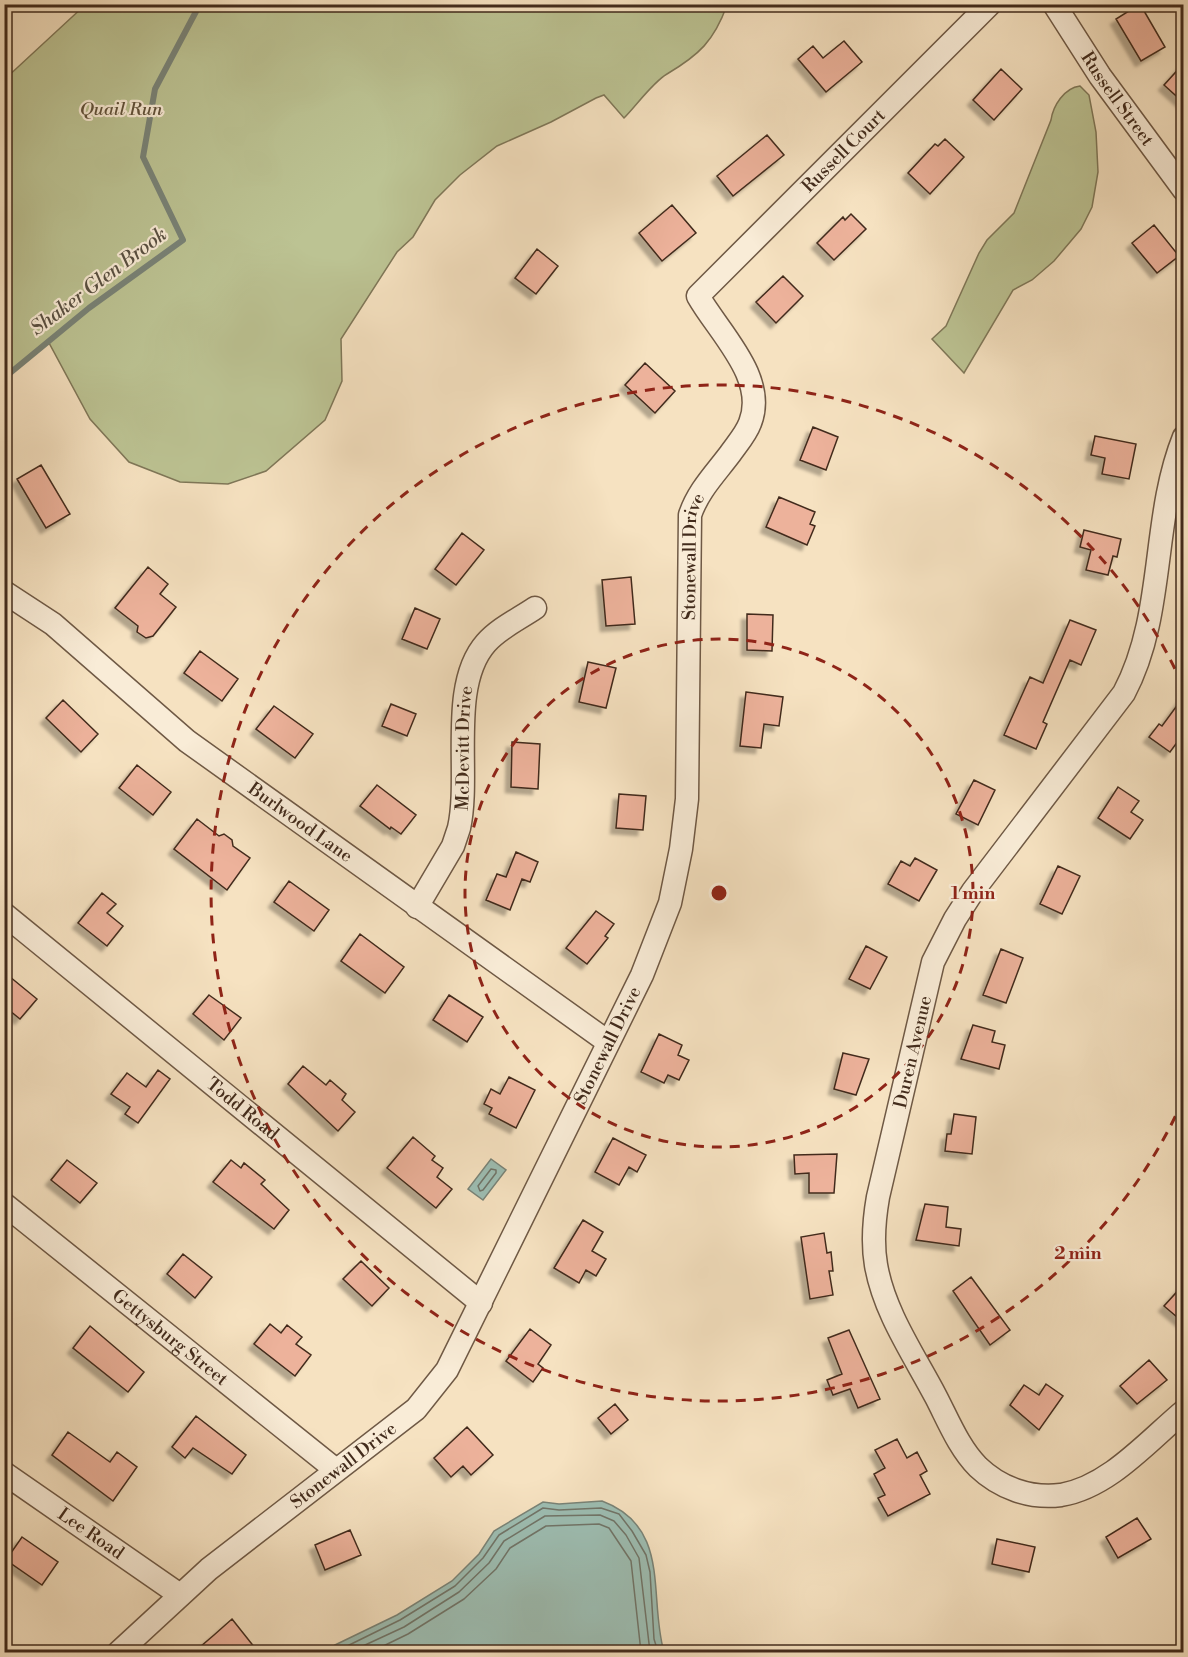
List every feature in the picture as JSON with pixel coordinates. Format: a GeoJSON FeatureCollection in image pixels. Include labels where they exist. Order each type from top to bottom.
{"type":"FeatureCollection","features":[{"type":"Feature","properties":{"kind":"street","name":"Russell Court"},"geometry":{"type":"LineString","coordinates":[[698,296],[990,4]]}},
{"type":"Feature","properties":{"kind":"street","name":"Russell Street"},"geometry":{"type":"LineString","coordinates":[[1054,4],[1100,76],[1184,190]]}},
{"type":"Feature","properties":{"kind":"street","name":"Stonewall Drive"},"geometry":{"type":"LineString","coordinates":[[118,1653],[180,1595],[426,1399],[447,1370],[481,1303],[657,939],[670,903],[681,849],[687,799],[690,516],[709,479],[746,430],[753,412],[753,385],[746,368],[698,296]]}},
{"type":"Feature","properties":{"kind":"street","name":"Duren Avenue"},"geometry":{"type":"LineString","coordinates":[[1184,437],[1173,470],[1146,637],[1136,671],[1124,693],[973,891],[955,919],[933,962],[878,1197],[873,1237],[880,1282],[900,1330],[962,1447],[979,1468],[999,1483],[1037,1495],[1061,1495],[1085,1488],[1112,1472],[1184,1411]]}},
{"type":"Feature","properties":{"kind":"street","name":"Burlwood Lane"},"geometry":{"type":"LineString","coordinates":[[4,592],[53,624],[187,741],[608,1042]]}},
{"type":"Feature","properties":{"kind":"street","name":"McDevitt Drive"},"geometry":{"type":"LineString","coordinates":[[417,907],[448,855],[459,828],[465,706],[475,660],[493,636],[535,608]]}},
{"type":"Feature","properties":{"kind":"street","name":"Todd Road"},"geometry":{"type":"LineString","coordinates":[[4,914],[481,1303]]}},
{"type":"Feature","properties":{"kind":"street","name":"Gettysburg Street"},"geometry":{"type":"LineString","coordinates":[[4,1204],[336,1470]]}},
{"type":"Feature","properties":{"kind":"street","name":"Lee Road"},"geometry":{"type":"LineString","coordinates":[[4,1473],[180,1595]]}},
{"type":"Feature","properties":{"kind":"green space","name":"Quail Run"},"geometry":{"type":"Polygon","coordinates":[[[85,5],[727,5],[717,28],[704,46],[656,83],[624,118],[604,95],[497,146],[460,175],[435,200],[413,237],[397,252],[341,339],[342,381],[325,420],[266,471],[228,484],[180,482],[129,462],[90,419],[49,343],[5,378],[5,79],[85,5]]]}},
{"type":"Feature","properties":{"kind":"green space"},"geometry":{"type":"Polygon","coordinates":[[[1080,86],[1089,95],[1096,132],[1098,172],[1092,207],[1081,229],[1054,261],[1032,280],[1013,290],[964,373],[932,339],[946,326],[987,240],[1014,213],[1054,109],[1064,94],[1080,86]]]}},
{"type":"Feature","properties":{"kind":"water"},"geometry":{"type":"Polygon","coordinates":[[[491,1159],[506,1170],[483,1200],[468,1189],[491,1159]]]}},
{"type":"Feature","properties":{"kind":"water"},"geometry":{"type":"Polygon","coordinates":[[[602,1501],[624,1513],[639,1528],[648,1546],[653,1566],[664,1652],[326,1652],[335,1645],[397,1615],[452,1581],[479,1554],[494,1531],[543,1502],[559,1504],[602,1501]]]}},
{"type":"Feature","properties":{"kind":"building"},"geometry":{"type":"Polygon","coordinates":[[[1140,4],[1165,47],[1141,61],[1116,19],[1140,4]]]}},
{"type":"Feature","properties":{"kind":"building"},"geometry":{"type":"Polygon","coordinates":[[[844,41],[862,62],[826,92],[798,59],[813,46],[823,58],[844,41]]]}},
{"type":"Feature","properties":{"kind":"building"},"geometry":{"type":"Polygon","coordinates":[[[1184,63],[1184,103],[1164,85],[1184,63]]]}},
{"type":"Feature","properties":{"kind":"building"},"geometry":{"type":"Polygon","coordinates":[[[1001,69],[1022,89],[994,120],[973,100],[1001,69]]]}},
{"type":"Feature","properties":{"kind":"building"},"geometry":{"type":"Polygon","coordinates":[[[767,135],[784,155],[733,196],[717,176],[767,135]]]}},
{"type":"Feature","properties":{"kind":"building"},"geometry":{"type":"Polygon","coordinates":[[[945,139],[964,157],[930,194],[908,173],[935,144],[938,146],[945,139]]]}},
{"type":"Feature","properties":{"kind":"building"},"geometry":{"type":"Polygon","coordinates":[[[672,205],[696,233],[662,261],[639,233],[672,205]]]}},
{"type":"Feature","properties":{"kind":"building"},"geometry":{"type":"Polygon","coordinates":[[[851,214],[866,229],[834,260],[817,243],[843,217],[845,220],[851,214]]]}},
{"type":"Feature","properties":{"kind":"building"},"geometry":{"type":"Polygon","coordinates":[[[1154,225],[1179,256],[1157,273],[1132,243],[1154,225]]]}},
{"type":"Feature","properties":{"kind":"building"},"geometry":{"type":"Polygon","coordinates":[[[537,249],[558,266],[536,294],[515,278],[537,249]]]}},
{"type":"Feature","properties":{"kind":"building"},"geometry":{"type":"Polygon","coordinates":[[[783,276],[803,296],[776,323],[756,302],[783,276]]]}},
{"type":"Feature","properties":{"kind":"building"},"geometry":{"type":"Polygon","coordinates":[[[645,363],[675,391],[655,413],[625,385],[645,363]]]}},
{"type":"Feature","properties":{"kind":"building"},"geometry":{"type":"Polygon","coordinates":[[[813,427],[838,437],[826,470],[800,460],[813,427]]]}},
{"type":"Feature","properties":{"kind":"building"},"geometry":{"type":"Polygon","coordinates":[[[1095,436],[1136,444],[1129,479],[1102,474],[1105,458],[1091,455],[1095,436]]]}},
{"type":"Feature","properties":{"kind":"building"},"geometry":{"type":"Polygon","coordinates":[[[41,465],[70,514],[46,528],[17,479],[41,465]]]}},
{"type":"Feature","properties":{"kind":"building"},"geometry":{"type":"Polygon","coordinates":[[[779,497],[815,512],[810,524],[815,526],[807,545],[766,527],[779,497]]]}},
{"type":"Feature","properties":{"kind":"building"},"geometry":{"type":"Polygon","coordinates":[[[1084,530],[1121,539],[1117,557],[1113,556],[1108,575],[1086,570],[1091,550],[1080,547],[1084,530]]]}},
{"type":"Feature","properties":{"kind":"building"},"geometry":{"type":"Polygon","coordinates":[[[462,533],[484,550],[456,585],[435,569],[462,533]]]}},
{"type":"Feature","properties":{"kind":"building"},"geometry":{"type":"Polygon","coordinates":[[[148,567],[168,584],[160,594],[176,607],[153,636],[146,638],[137,632],[138,626],[115,608],[148,567]]]}},
{"type":"Feature","properties":{"kind":"building"},"geometry":{"type":"Polygon","coordinates":[[[631,577],[635,624],[606,626],[602,580],[631,577]]]}},
{"type":"Feature","properties":{"kind":"building"},"geometry":{"type":"Polygon","coordinates":[[[415,608],[440,619],[427,649],[402,639],[415,608]]]}},
{"type":"Feature","properties":{"kind":"building"},"geometry":{"type":"Polygon","coordinates":[[[747,614],[773,615],[772,651],[747,650],[747,614]]]}},
{"type":"Feature","properties":{"kind":"building"},"geometry":{"type":"Polygon","coordinates":[[[1070,620],[1096,630],[1081,665],[1070,660],[1043,722],[1047,724],[1036,749],[1004,735],[1030,677],[1043,683],[1070,620]]]}},
{"type":"Feature","properties":{"kind":"building"},"geometry":{"type":"Polygon","coordinates":[[[200,651],[238,679],[222,701],[184,673],[200,651]]]}},
{"type":"Feature","properties":{"kind":"building"},"geometry":{"type":"Polygon","coordinates":[[[588,662],[616,668],[606,708],[579,702],[588,662]]]}},
{"type":"Feature","properties":{"kind":"building"},"geometry":{"type":"Polygon","coordinates":[[[746,692],[783,697],[779,726],[764,724],[761,748],[740,746],[746,692]]]}},
{"type":"Feature","properties":{"kind":"building"},"geometry":{"type":"Polygon","coordinates":[[[1184,696],[1184,733],[1170,752],[1149,737],[1159,724],[1162,726],[1184,696]]]}},
{"type":"Feature","properties":{"kind":"building"},"geometry":{"type":"Polygon","coordinates":[[[63,700],[98,734],[81,752],[46,718],[63,700]]]}},
{"type":"Feature","properties":{"kind":"building"},"geometry":{"type":"Polygon","coordinates":[[[391,704],[416,714],[407,736],[382,726],[391,704]]]}},
{"type":"Feature","properties":{"kind":"building"},"geometry":{"type":"Polygon","coordinates":[[[274,706],[313,734],[295,758],[256,729],[274,706]]]}},
{"type":"Feature","properties":{"kind":"building"},"geometry":{"type":"Polygon","coordinates":[[[512,742],[540,744],[538,789],[511,787],[512,742]]]}},
{"type":"Feature","properties":{"kind":"building"},"geometry":{"type":"Polygon","coordinates":[[[137,765],[171,792],[153,815],[119,788],[137,765]]]}},
{"type":"Feature","properties":{"kind":"building"},"geometry":{"type":"Polygon","coordinates":[[[974,780],[995,790],[978,825],[956,814],[974,780]]]}},
{"type":"Feature","properties":{"kind":"building"},"geometry":{"type":"Polygon","coordinates":[[[377,785],[416,815],[401,834],[391,827],[390,829],[360,806],[377,785]]]}},
{"type":"Feature","properties":{"kind":"building"},"geometry":{"type":"Polygon","coordinates":[[[1118,787],[1139,801],[1131,812],[1143,820],[1130,839],[1098,818],[1118,787]]]}},
{"type":"Feature","properties":{"kind":"building"},"geometry":{"type":"Polygon","coordinates":[[[619,794],[646,796],[643,830],[616,828],[619,794]]]}},
{"type":"Feature","properties":{"kind":"building"},"geometry":{"type":"Polygon","coordinates":[[[197,819],[219,836],[224,834],[232,840],[233,846],[250,858],[227,890],[174,849],[197,819]]]}},
{"type":"Feature","properties":{"kind":"building"},"geometry":{"type":"Polygon","coordinates":[[[516,852],[538,862],[530,882],[522,879],[510,910],[486,900],[497,874],[506,877],[516,852]]]}},
{"type":"Feature","properties":{"kind":"building"},"geometry":{"type":"Polygon","coordinates":[[[915,858],[937,870],[919,901],[888,884],[901,861],[910,866],[915,858]]]}},
{"type":"Feature","properties":{"kind":"building"},"geometry":{"type":"Polygon","coordinates":[[[1058,866],[1080,876],[1062,914],[1040,904],[1058,866]]]}},
{"type":"Feature","properties":{"kind":"building"},"geometry":{"type":"Polygon","coordinates":[[[289,881],[329,910],[314,931],[274,902],[289,881]]]}},
{"type":"Feature","properties":{"kind":"building"},"geometry":{"type":"Polygon","coordinates":[[[102,893],[116,904],[107,913],[123,926],[107,946],[78,923],[102,893]]]}},
{"type":"Feature","properties":{"kind":"building"},"geometry":{"type":"Polygon","coordinates":[[[596,911],[614,924],[605,936],[608,938],[587,964],[566,948],[596,911]]]}},
{"type":"Feature","properties":{"kind":"building"},"geometry":{"type":"Polygon","coordinates":[[[360,934],[404,967],[385,993],[341,961],[360,934]]]}},
{"type":"Feature","properties":{"kind":"building"},"geometry":{"type":"Polygon","coordinates":[[[866,946],[887,957],[870,989],[849,979],[866,946]]]}},
{"type":"Feature","properties":{"kind":"building"},"geometry":{"type":"Polygon","coordinates":[[[1001,949],[1023,958],[1006,1003],[983,995],[1001,949]]]}},
{"type":"Feature","properties":{"kind":"building"},"geometry":{"type":"Polygon","coordinates":[[[4,972],[37,999],[20,1019],[4,1006],[4,972]]]}},
{"type":"Feature","properties":{"kind":"building"},"geometry":{"type":"Polygon","coordinates":[[[209,995],[241,1018],[224,1040],[193,1014],[209,995]]]}},
{"type":"Feature","properties":{"kind":"building"},"geometry":{"type":"Polygon","coordinates":[[[449,995],[483,1017],[467,1042],[433,1020],[449,995]]]}},
{"type":"Feature","properties":{"kind":"building"},"geometry":{"type":"Polygon","coordinates":[[[973,1025],[995,1031],[992,1042],[1005,1045],[999,1069],[961,1059],[973,1025]]]}},
{"type":"Feature","properties":{"kind":"building"},"geometry":{"type":"Polygon","coordinates":[[[659,1034],[682,1045],[678,1055],[689,1060],[679,1080],[668,1075],[664,1083],[641,1072],[659,1034]]]}},
{"type":"Feature","properties":{"kind":"building"},"geometry":{"type":"Polygon","coordinates":[[[843,1053],[869,1059],[856,1095],[834,1089],[843,1053]]]}},
{"type":"Feature","properties":{"kind":"building"},"geometry":{"type":"Polygon","coordinates":[[[303,1066],[326,1085],[330,1080],[346,1094],[342,1100],[355,1112],[338,1131],[288,1084],[303,1066]]]}},
{"type":"Feature","properties":{"kind":"building"},"geometry":{"type":"Polygon","coordinates":[[[158,1070],[170,1079],[138,1123],[125,1114],[130,1107],[111,1094],[127,1073],[146,1087],[158,1070]]]}},
{"type":"Feature","properties":{"kind":"building"},"geometry":{"type":"Polygon","coordinates":[[[509,1077],[535,1090],[516,1128],[489,1114],[492,1108],[484,1104],[491,1089],[500,1094],[509,1077]]]}},
{"type":"Feature","properties":{"kind":"building"},"geometry":{"type":"Polygon","coordinates":[[[954,1114],[976,1117],[972,1154],[945,1151],[947,1134],[951,1134],[954,1114]]]}},
{"type":"Feature","properties":{"kind":"building"},"geometry":{"type":"Polygon","coordinates":[[[413,1137],[435,1156],[432,1160],[443,1168],[437,1177],[452,1189],[436,1208],[387,1168],[413,1137]]]}},
{"type":"Feature","properties":{"kind":"building"},"geometry":{"type":"Polygon","coordinates":[[[613,1138],[646,1155],[637,1172],[629,1167],[619,1185],[595,1172],[613,1138]]]}},
{"type":"Feature","properties":{"kind":"building"},"geometry":{"type":"Polygon","coordinates":[[[837,1154],[834,1193],[809,1193],[809,1173],[795,1174],[794,1155],[837,1154]]]}},
{"type":"Feature","properties":{"kind":"building"},"geometry":{"type":"Polygon","coordinates":[[[67,1160],[97,1183],[80,1203],[51,1180],[67,1160]]]}},
{"type":"Feature","properties":{"kind":"building"},"geometry":{"type":"Polygon","coordinates":[[[231,1160],[241,1168],[244,1163],[265,1180],[261,1184],[289,1210],[274,1229],[213,1182],[231,1160]]]}},
{"type":"Feature","properties":{"kind":"building"},"geometry":{"type":"Polygon","coordinates":[[[925,1204],[948,1207],[946,1227],[961,1229],[959,1246],[916,1240],[925,1204]]]}},
{"type":"Feature","properties":{"kind":"building"},"geometry":{"type":"Polygon","coordinates":[[[583,1220],[603,1232],[592,1251],[606,1259],[596,1276],[586,1270],[579,1283],[554,1268],[583,1220]]]}},
{"type":"Feature","properties":{"kind":"building"},"geometry":{"type":"Polygon","coordinates":[[[824,1233],[827,1253],[831,1252],[833,1271],[829,1271],[833,1295],[810,1299],[801,1237],[824,1233]]]}},
{"type":"Feature","properties":{"kind":"building"},"geometry":{"type":"Polygon","coordinates":[[[183,1254],[212,1277],[195,1298],[167,1274],[183,1254]]]}},
{"type":"Feature","properties":{"kind":"building"},"geometry":{"type":"Polygon","coordinates":[[[361,1261],[389,1288],[372,1306],[343,1279],[361,1261]]]}},
{"type":"Feature","properties":{"kind":"building"},"geometry":{"type":"Polygon","coordinates":[[[971,1277],[1010,1330],[990,1345],[953,1291],[971,1277]]]}},
{"type":"Feature","properties":{"kind":"building"},"geometry":{"type":"Polygon","coordinates":[[[1184,1284],[1184,1323],[1164,1306],[1184,1284]]]}},
{"type":"Feature","properties":{"kind":"building"},"geometry":{"type":"Polygon","coordinates":[[[270,1324],[281,1333],[287,1325],[302,1337],[296,1344],[311,1355],[295,1376],[254,1344],[270,1324]]]}},
{"type":"Feature","properties":{"kind":"building"},"geometry":{"type":"Polygon","coordinates":[[[90,1326],[144,1372],[128,1392],[73,1348],[90,1326]]]}},
{"type":"Feature","properties":{"kind":"building"},"geometry":{"type":"Polygon","coordinates":[[[530,1329],[551,1345],[538,1364],[543,1368],[533,1382],[506,1361],[530,1329]]]}},
{"type":"Feature","properties":{"kind":"building"},"geometry":{"type":"Polygon","coordinates":[[[849,1330],[880,1399],[858,1408],[850,1389],[833,1395],[827,1380],[842,1374],[828,1338],[849,1330]]]}},
{"type":"Feature","properties":{"kind":"building"},"geometry":{"type":"Polygon","coordinates":[[[1149,1360],[1167,1380],[1137,1404],[1120,1386],[1149,1360]]]}},
{"type":"Feature","properties":{"kind":"building"},"geometry":{"type":"Polygon","coordinates":[[[1046,1384],[1063,1396],[1039,1430],[1010,1405],[1024,1385],[1039,1395],[1046,1384]]]}},
{"type":"Feature","properties":{"kind":"building"},"geometry":{"type":"Polygon","coordinates":[[[615,1404],[628,1420],[611,1434],[598,1418],[615,1404]]]}},
{"type":"Feature","properties":{"kind":"building"},"geometry":{"type":"Polygon","coordinates":[[[196,1416],[246,1455],[232,1474],[193,1448],[185,1458],[172,1447],[196,1416]]]}},
{"type":"Feature","properties":{"kind":"building"},"geometry":{"type":"Polygon","coordinates":[[[467,1427],[493,1455],[471,1475],[463,1466],[451,1477],[434,1458],[467,1427]]]}},
{"type":"Feature","properties":{"kind":"building"},"geometry":{"type":"Polygon","coordinates":[[[68,1432],[110,1462],[117,1452],[137,1467],[113,1501],[52,1455],[68,1432]]]}},
{"type":"Feature","properties":{"kind":"building"},"geometry":{"type":"Polygon","coordinates":[[[897,1439],[907,1458],[917,1452],[927,1471],[920,1475],[930,1494],[888,1516],[878,1498],[885,1495],[874,1474],[885,1468],[875,1450],[897,1439]]]}},
{"type":"Feature","properties":{"kind":"building"},"geometry":{"type":"Polygon","coordinates":[[[1137,1518],[1151,1539],[1118,1558],[1106,1537],[1137,1518]]]}},
{"type":"Feature","properties":{"kind":"building"},"geometry":{"type":"Polygon","coordinates":[[[350,1530],[361,1555],[325,1570],[315,1545],[350,1530]]]}},
{"type":"Feature","properties":{"kind":"building"},"geometry":{"type":"Polygon","coordinates":[[[22,1537],[58,1562],[42,1585],[6,1560],[22,1537]]]}},
{"type":"Feature","properties":{"kind":"building"},"geometry":{"type":"Polygon","coordinates":[[[997,1539],[1035,1547],[1029,1572],[992,1564],[997,1539]]]}},
{"type":"Feature","properties":{"kind":"building"},"geometry":{"type":"Polygon","coordinates":[[[232,1619],[259,1653],[193,1653],[214,1635],[232,1619]]]}},
{"type":"Feature","properties":{"kind":"waterway","name":"Shaker Glen Brook"},"geometry":{"type":"LineString","coordinates":[[4,378],[89,308],[183,240],[143,157],[155,89],[200,4]]}}]}
